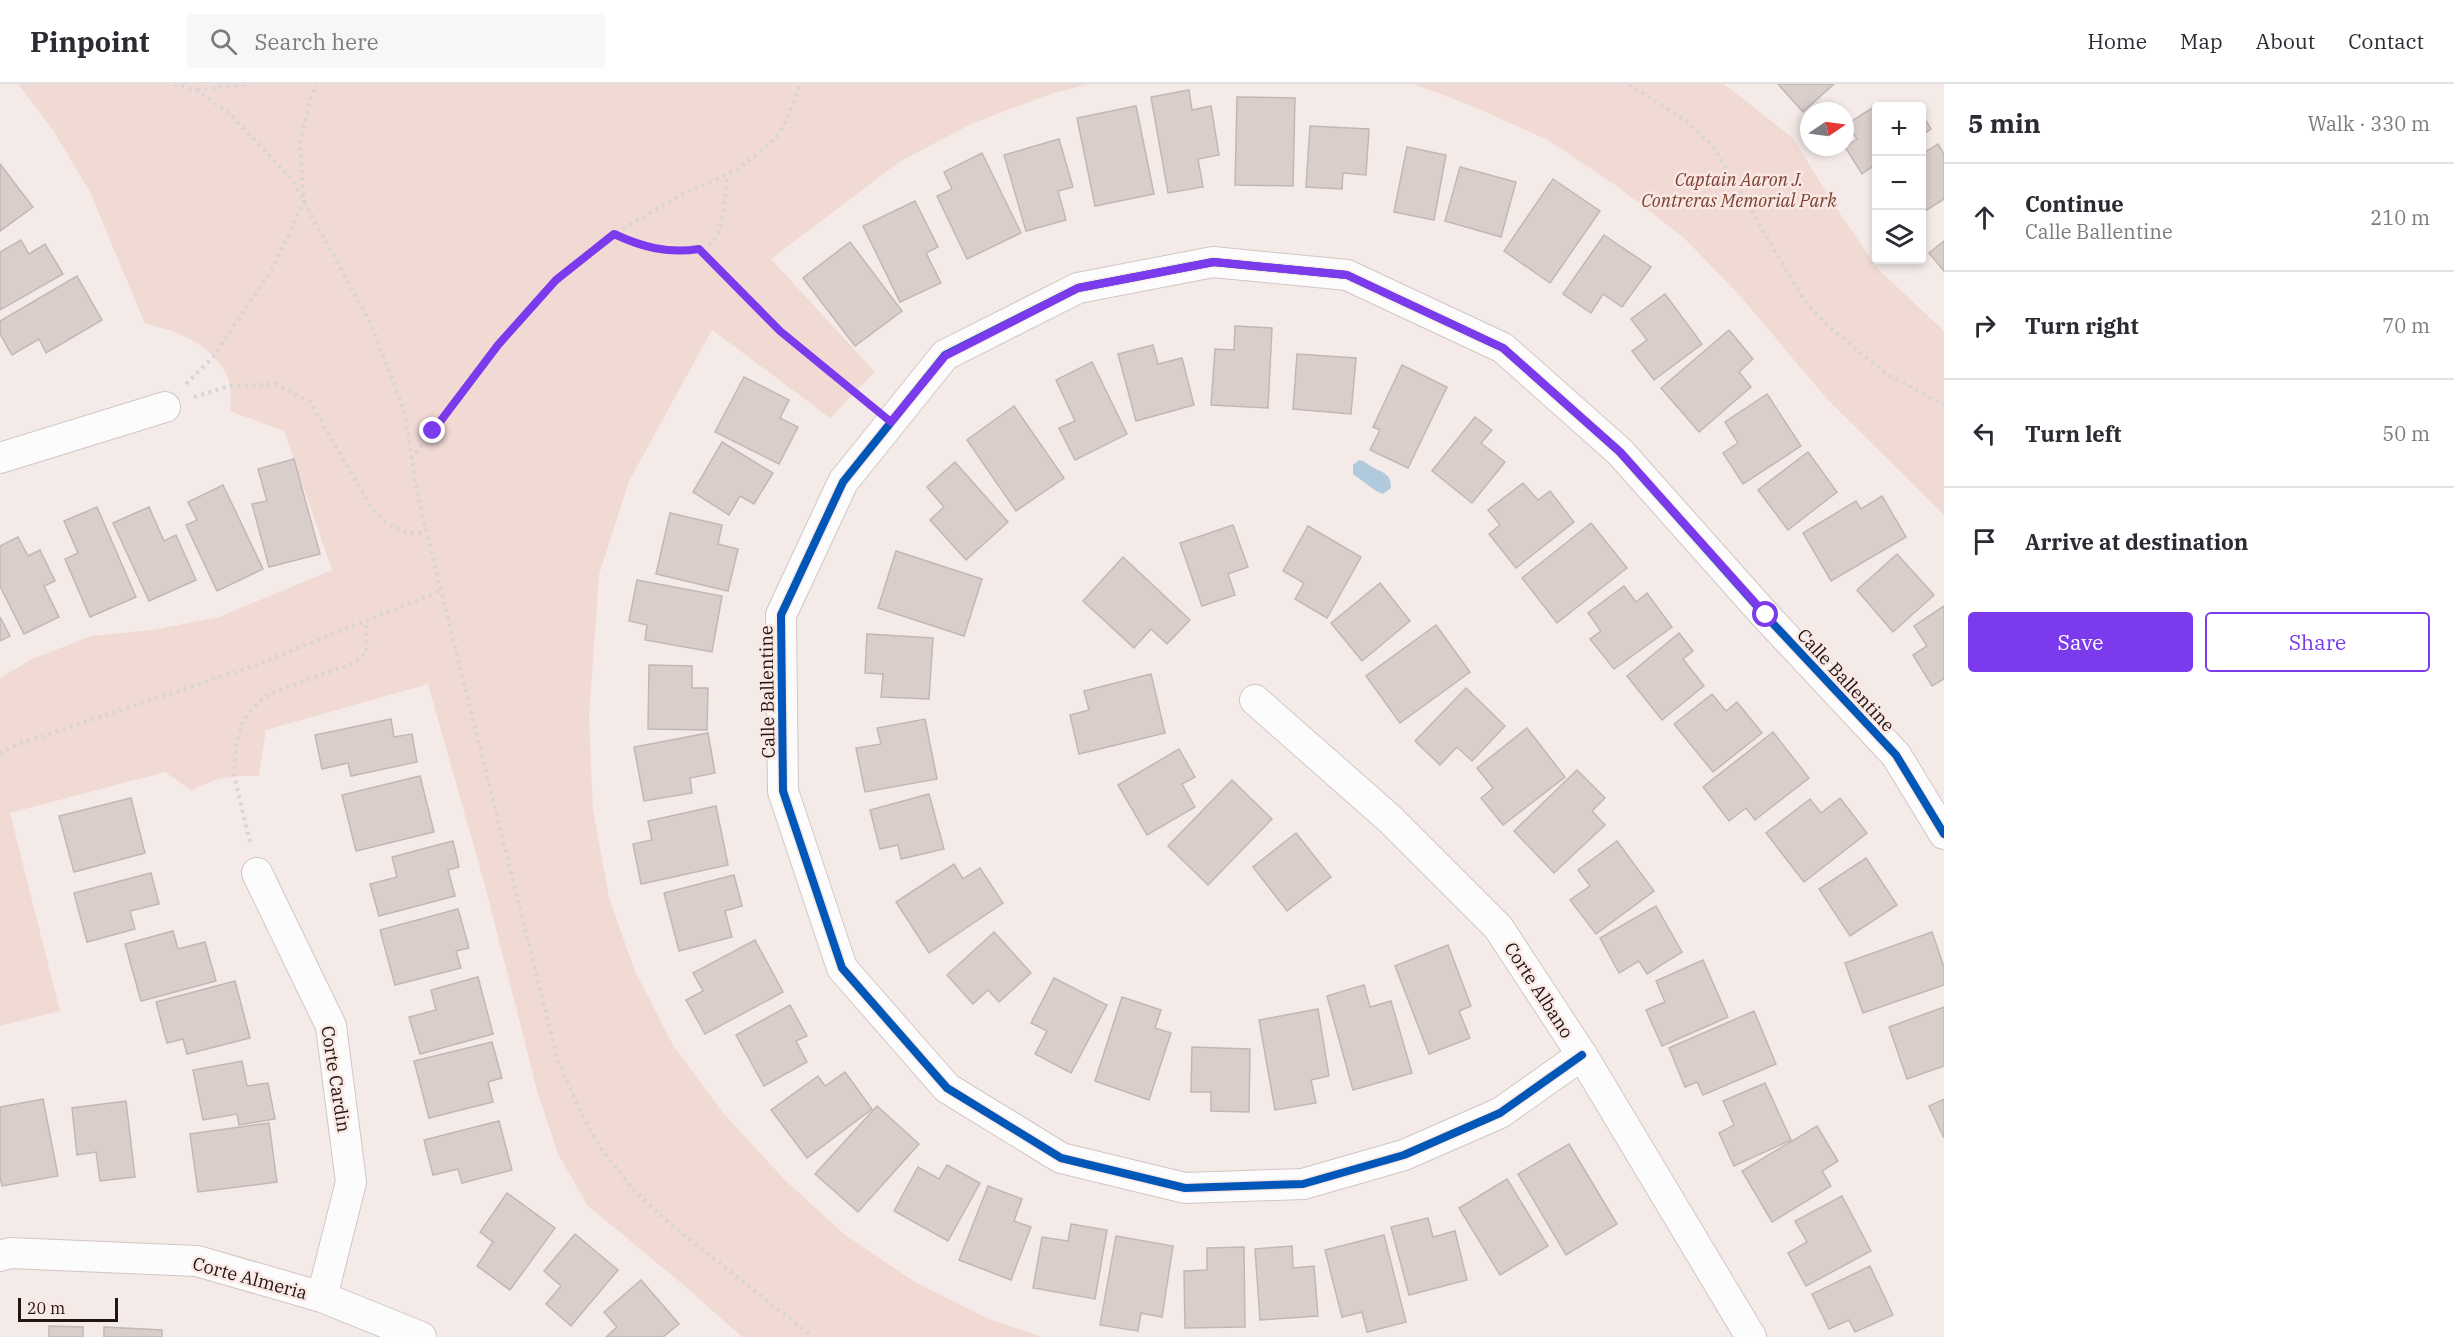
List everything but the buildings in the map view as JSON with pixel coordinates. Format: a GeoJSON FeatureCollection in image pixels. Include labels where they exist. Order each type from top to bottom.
{"type":"FeatureCollection","features":[{"type":"Feature","properties":{"kind":"street","name":"Calle Ballentine"},"geometry":{"type":"LineString","coordinates":[[1581,1055],[1500,1113],[1404,1155],[1303,1184],[1185,1188],[1060,1158],[947,1088],[842,968],[783,790],[781,615],[843,482],[945,356],[1078,288],[1214,262],[1347,275],[1503,348],[1620,452],[1896,756],[1944,834]]}},
{"type":"Feature","properties":{"kind":"street"},"geometry":{"type":"LineString","coordinates":[[0,458],[165,406]]}},
{"type":"Feature","properties":{"kind":"street","name":"Corte Albano"},"geometry":{"type":"LineString","coordinates":[[1255,700],[1391,820],[1498,927],[1581,1055],[1751,1337]]}},
{"type":"Feature","properties":{"kind":"street","name":"Corte Cardin"},"geometry":{"type":"LineString","coordinates":[[257,873],[331,1026],[351,1182],[322,1297]]}},
{"type":"Feature","properties":{"kind":"street","name":"Corte Almeria"},"geometry":{"type":"LineString","coordinates":[[0,1256],[10,1253],[197,1261],[322,1297],[422,1337]]}},
{"type":"Feature","properties":{"kind":"path"},"geometry":{"type":"LineString","coordinates":[[174,84],[196,90],[237,121],[291,178],[370,322],[404,410],[411,459],[426,532],[557,1058],[580,1111],[601,1149],[634,1190],[669,1223],[813,1337]]}},
{"type":"Feature","properties":{"kind":"path"},"geometry":{"type":"LineString","coordinates":[[196,90],[247,84]]}},
{"type":"Feature","properties":{"kind":"path"},"geometry":{"type":"LineString","coordinates":[[165,406],[213,357],[272,269],[304,202],[300,144],[316,84]]}},
{"type":"Feature","properties":{"kind":"path"},"geometry":{"type":"LineString","coordinates":[[411,459],[505,337],[556,280],[614,234],[681,195],[737,170],[776,138],[788,117],[800,84]]}},
{"type":"Feature","properties":{"kind":"path"},"geometry":{"type":"LineString","coordinates":[[1629,84],[1686,121],[1713,146],[1803,300],[1828,326],[1887,374],[1944,405]]}},
{"type":"Feature","properties":{"kind":"path"},"geometry":{"type":"LineString","coordinates":[[614,234],[639,246],[682,252],[699,249],[713,242],[722,221],[727,174]]}},
{"type":"Feature","properties":{"kind":"path"},"geometry":{"type":"LineString","coordinates":[[699,249],[780,331],[891,422]]}},
{"type":"Feature","properties":{"kind":"path"},"geometry":{"type":"LineString","coordinates":[[165,406],[229,386],[278,384],[310,402],[372,508],[387,524],[410,532],[426,532]]}},
{"type":"Feature","properties":{"kind":"path"},"geometry":{"type":"LineString","coordinates":[[0,754],[16,745],[253,666],[440,591]]}},
{"type":"Feature","properties":{"kind":"path"},"geometry":{"type":"LineString","coordinates":[[257,873],[234,775],[236,745],[243,721],[269,694],[354,663],[366,653],[365,621]]}},
{"type":"Feature","properties":{"kind":"green space"},"geometry":{"type":"Polygon","coordinates":[[[18,84],[1091,84],[1053,93],[973,123],[899,162],[771,259],[875,372],[830,418],[712,330],[629,481],[599,575],[589,716],[593,810],[609,897],[634,969],[673,1045],[723,1113],[784,1179],[844,1234],[915,1282],[991,1320],[1043,1337],[742,1337],[588,1206],[558,1154],[536,1087],[487,893],[428,684],[266,730],[259,776],[224,778],[192,791],[165,772],[10,813],[60,1011],[0,1026],[0,678],[32,659],[91,636],[152,630],[219,617],[332,570],[284,431],[230,411],[231,392],[228,378],[220,363],[202,346],[180,334],[145,324],[90,192],[53,130],[18,84]]]}},
{"type":"Feature","properties":{"kind":"green space","name":"Captain Aaron J. Contreras Memorial Park"},"geometry":{"type":"Polygon","coordinates":[[[1413,84],[1724,84],[1793,138],[1800,149],[1800,156],[1804,156],[1872,261],[1872,264],[1944,331],[1944,515],[1828,400],[1740,296],[1683,237],[1618,187],[1548,140],[1467,104],[1413,84]]]}},
{"type":"Feature","properties":{"kind":"water"},"geometry":{"type":"Polygon","coordinates":[[[1359,460],[1386,474],[1390,479],[1391,488],[1383,494],[1353,474],[1353,465],[1359,460]]]}},
{"type":"Feature","properties":{"kind":"cycle path"},"geometry":{"type":"LineString","coordinates":[[1582,1055],[1500,1113],[1404,1155],[1303,1184],[1185,1188],[1061,1158],[947,1088],[842,968],[783,791],[781,615],[843,482],[945,355],[1078,288],[1213,262],[1347,275],[1503,348],[1620,452],[1765,615],[1896,755],[1944,834]]}},
{"type":"Feature","properties":{"kind":"route"},"geometry":{"type":"LineString","coordinates":[[433,431],[498,345],[556,280],[614,234],[639,246],[682,252],[699,249],[780,331],[891,422],[945,356],[1078,288],[1214,262],[1347,275],[1503,348],[1620,452],[1766,615]]}}]}
